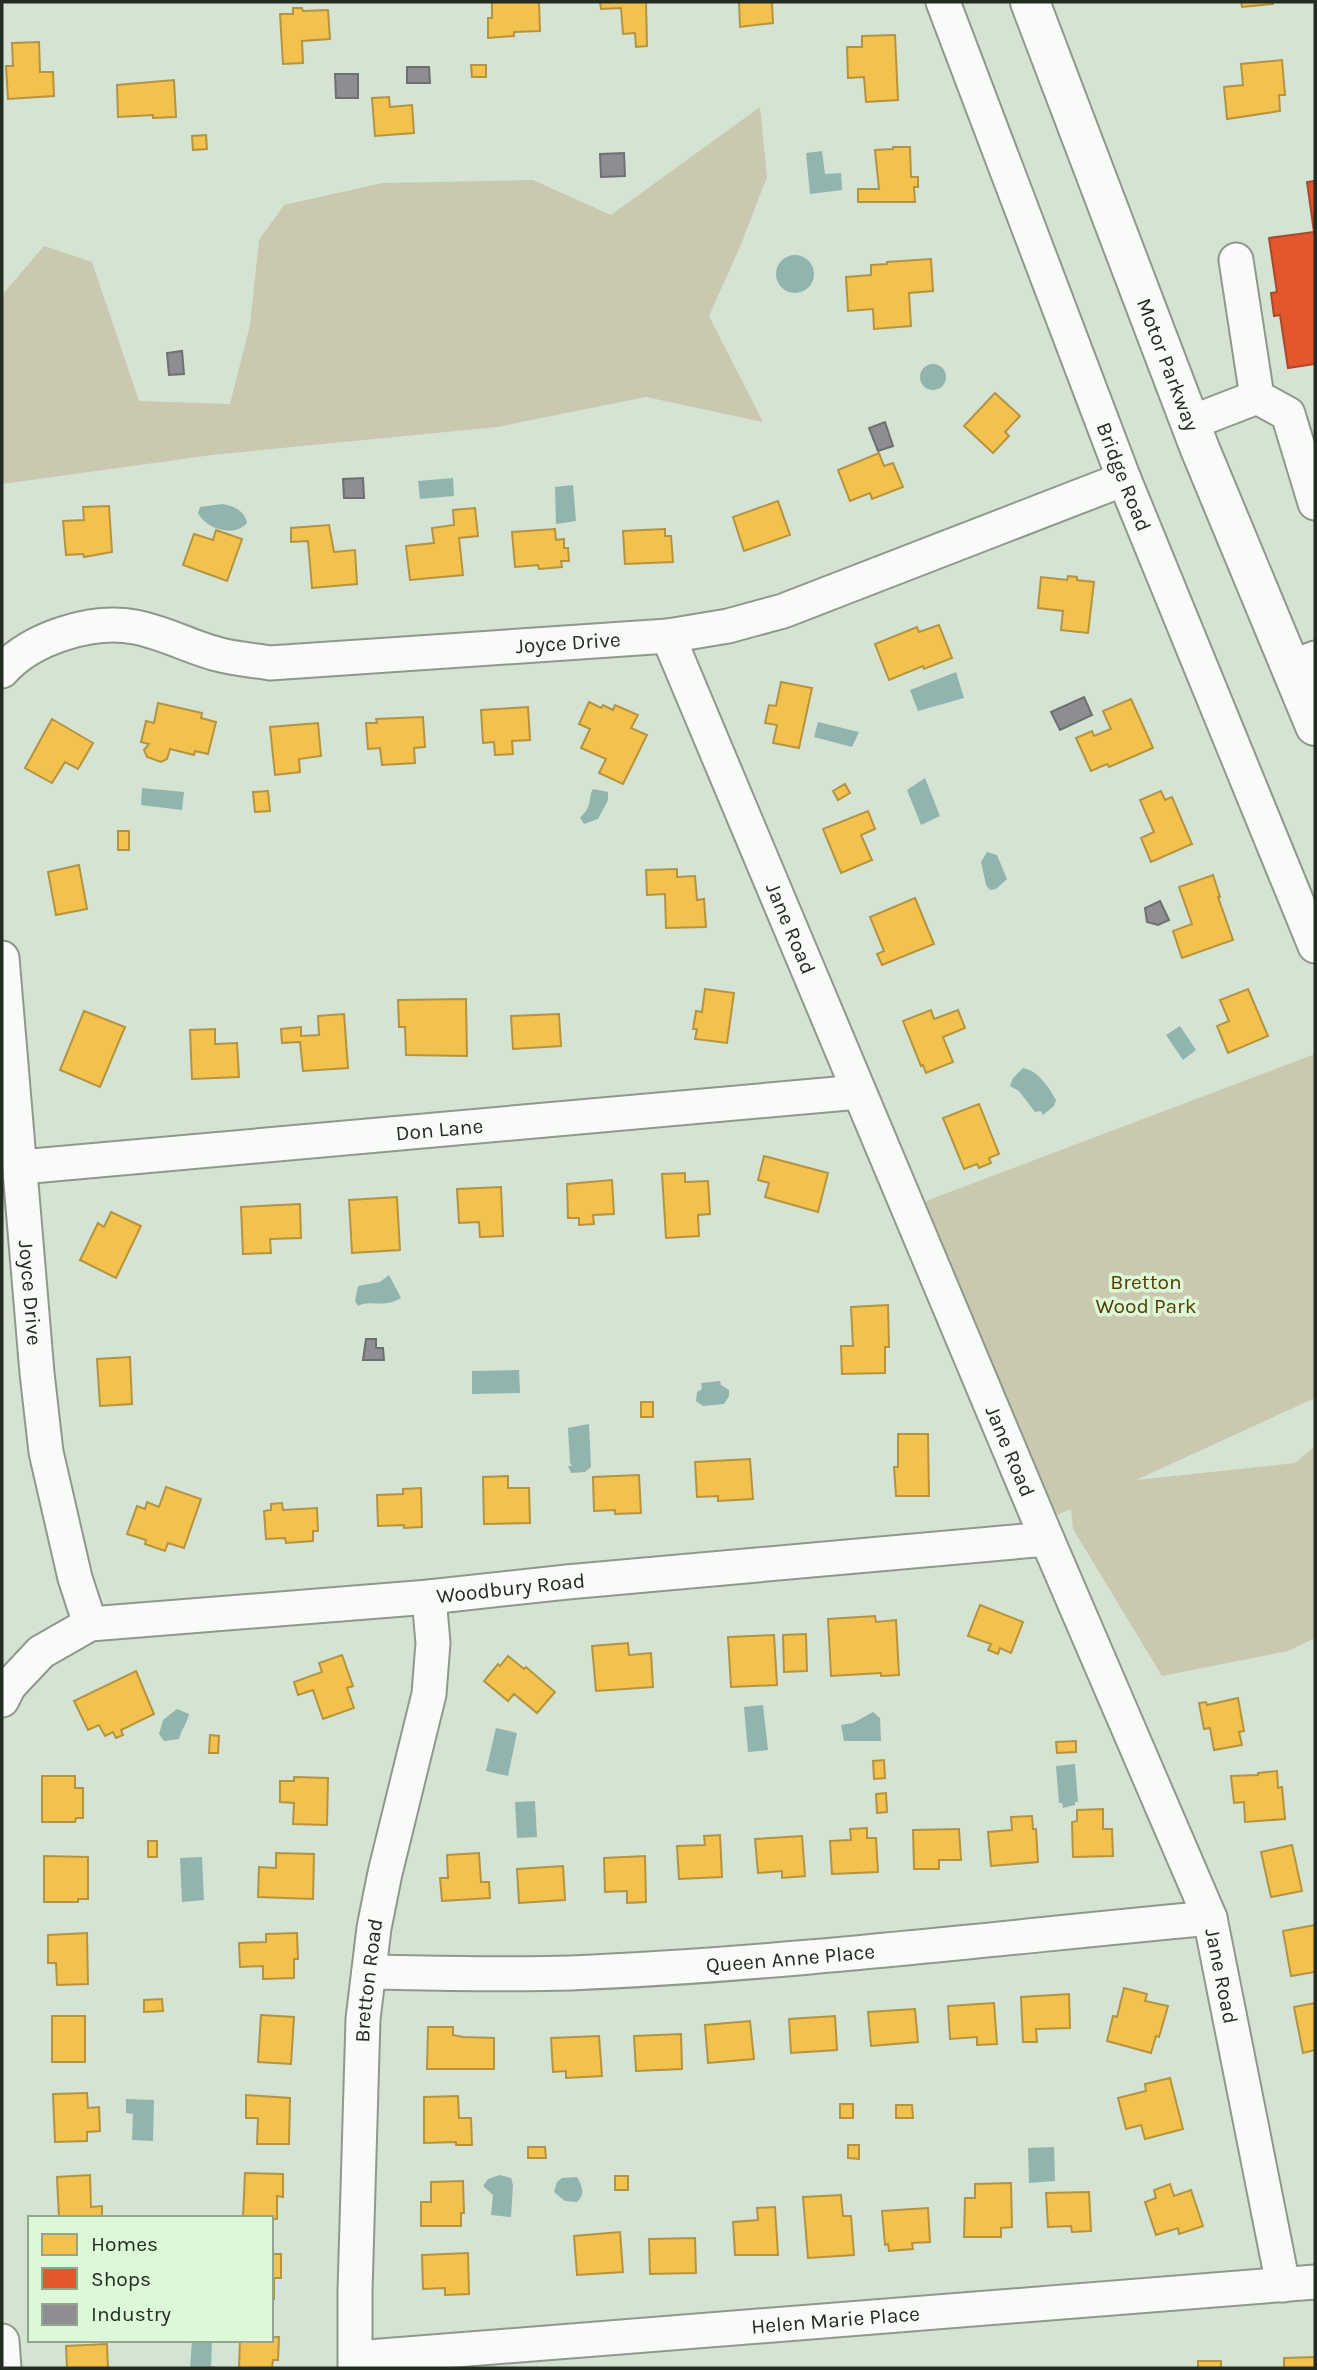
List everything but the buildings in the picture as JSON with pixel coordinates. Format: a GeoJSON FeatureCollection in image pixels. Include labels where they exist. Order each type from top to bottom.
{"type":"FeatureCollection","features":[{"type":"Feature","properties":{"kind":"main road","name":"Motor Parkway"},"geometry":{"type":"LineString","coordinates":[[1030,2],[1190,423],[1304,663],[1315,726]]}},
{"type":"Feature","properties":{"kind":"street","name":"Bridge Road"},"geometry":{"type":"LineString","coordinates":[[943,2],[1124,479],[1315,946]]}},
{"type":"Feature","properties":{"kind":"street"},"geometry":{"type":"LineString","coordinates":[[1236,260],[1257,397]]}},
{"type":"Feature","properties":{"kind":"street"},"geometry":{"type":"LineString","coordinates":[[1190,423],[1257,397]]}},
{"type":"Feature","properties":{"kind":"street"},"geometry":{"type":"LineString","coordinates":[[1257,397],[1288,415],[1315,503]]}},
{"type":"Feature","properties":{"kind":"street","name":"Joyce Drive"},"geometry":{"type":"LineString","coordinates":[[2,671],[8,664],[47,639],[90,627],[134,627],[218,655],[270,663],[668,636],[728,626],[783,611],[1124,479]]}},
{"type":"Feature","properties":{"kind":"street","name":"Jane Road"},"geometry":{"type":"LineString","coordinates":[[668,636],[1047,1539],[1210,1918],[1283,2285]]}},
{"type":"Feature","properties":{"kind":"street","name":"Joyce Drive"},"geometry":{"type":"LineString","coordinates":[[2,958],[46,1452],[75,1578],[90,1624]]}},
{"type":"Feature","properties":{"kind":"street","name":"Don Lane"},"geometry":{"type":"LineString","coordinates":[[21,1167],[859,1092]]}},
{"type":"Feature","properties":{"kind":"street","name":"Woodbury Road"},"geometry":{"type":"LineString","coordinates":[[2,1700],[9,1686],[41,1652],[90,1624],[429,1597],[1047,1539]]}},
{"type":"Feature","properties":{"kind":"street","name":"Bretton Road"},"geometry":{"type":"LineString","coordinates":[[356,2363],[355,2291],[363,2032],[374,1927],[429,1694],[433,1643],[429,1597]]}},
{"type":"Feature","properties":{"kind":"street","name":"Queen Anne Place"},"geometry":{"type":"LineString","coordinates":[[369,1972],[467,1974],[611,1970],[760,1961],[1210,1918]]}},
{"type":"Feature","properties":{"kind":"street","name":"Helen Marie Place"},"geometry":{"type":"LineString","coordinates":[[356,2363],[1315,2282]]}},
{"type":"Feature","properties":{"kind":"street"},"geometry":{"type":"LineString","coordinates":[[2,2341],[4,2368]]}},
{"type":"Feature","properties":{"kind":"green space"},"geometry":{"type":"Polygon","coordinates":[[[760,107],[767,177],[709,316],[763,422],[646,397],[497,427],[212,455],[2,484],[2,295],[44,246],[92,262],[139,401],[230,404],[250,325],[259,240],[284,205],[382,183],[533,180],[611,215],[760,107]]]}},
{"type":"Feature","properties":{"kind":"green space","name":"Bretton Wood Park"},"geometry":{"type":"Polygon","coordinates":[[[1315,1054],[1315,1398],[1136,1480],[1295,1463],[1315,1446],[1315,1638],[1288,1651],[1162,1676],[1073,1529],[1071,1509],[1057,1515],[923,1202],[1315,1054]]]}},
{"type":"Feature","properties":{"kind":"water"},"geometry":{"type":"Polygon","coordinates":[[[822,151],[825,174],[841,173],[842,190],[810,194],[806,153],[822,151]]]}},
{"type":"Feature","properties":{"kind":"water"},"geometry":{"type":"Polygon","coordinates":[[[795,255],[809,260],[814,274],[809,288],[795,293],[781,288],[776,274],[781,260],[795,255]]]}},
{"type":"Feature","properties":{"kind":"water"},"geometry":{"type":"Polygon","coordinates":[[[933,364],[942,368],[946,377],[942,386],[933,390],[924,386],[920,377],[924,368],[933,364]]]}},
{"type":"Feature","properties":{"kind":"water"},"geometry":{"type":"Polygon","coordinates":[[[453,478],[454,496],[420,499],[418,481],[453,478]]]}},
{"type":"Feature","properties":{"kind":"water"},"geometry":{"type":"Polygon","coordinates":[[[573,485],[576,521],[556,524],[555,487],[573,485]]]}},
{"type":"Feature","properties":{"kind":"water"},"geometry":{"type":"Polygon","coordinates":[[[222,504],[238,509],[247,523],[235,530],[221,530],[207,523],[198,513],[200,507],[222,504]]]}},
{"type":"Feature","properties":{"kind":"water"},"geometry":{"type":"Polygon","coordinates":[[[956,672],[964,698],[918,711],[910,690],[956,672]]]}},
{"type":"Feature","properties":{"kind":"water"},"geometry":{"type":"Polygon","coordinates":[[[818,722],[859,732],[852,747],[814,737],[818,722]]]}},
{"type":"Feature","properties":{"kind":"water"},"geometry":{"type":"Polygon","coordinates":[[[925,778],[940,816],[921,825],[907,790],[925,778]]]}},
{"type":"Feature","properties":{"kind":"water"},"geometry":{"type":"Polygon","coordinates":[[[142,788],[184,792],[182,810],[141,805],[142,788]]]}},
{"type":"Feature","properties":{"kind":"water"},"geometry":{"type":"Polygon","coordinates":[[[593,789],[608,792],[608,800],[598,819],[584,824],[580,818],[587,808],[593,789]]]}},
{"type":"Feature","properties":{"kind":"water"},"geometry":{"type":"Polygon","coordinates":[[[987,852],[997,855],[1007,879],[996,889],[990,890],[986,885],[981,862],[987,852]]]}},
{"type":"Feature","properties":{"kind":"water"},"geometry":{"type":"Polygon","coordinates":[[[1180,1026],[1196,1050],[1183,1060],[1166,1035],[1180,1026]]]}},
{"type":"Feature","properties":{"kind":"water"},"geometry":{"type":"Polygon","coordinates":[[[1023,1068],[1039,1076],[1056,1100],[1054,1106],[1043,1115],[1041,1111],[1035,1112],[1019,1091],[1010,1086],[1013,1078],[1023,1068]]]}},
{"type":"Feature","properties":{"kind":"water"},"geometry":{"type":"Polygon","coordinates":[[[389,1275],[401,1298],[389,1303],[358,1306],[355,1301],[358,1286],[380,1282],[389,1275]]]}},
{"type":"Feature","properties":{"kind":"water"},"geometry":{"type":"Polygon","coordinates":[[[519,1370],[520,1393],[472,1394],[472,1371],[519,1370]]]}},
{"type":"Feature","properties":{"kind":"water"},"geometry":{"type":"Polygon","coordinates":[[[720,1381],[721,1385],[729,1390],[724,1404],[703,1406],[696,1401],[697,1392],[702,1389],[701,1383],[720,1381]]]}},
{"type":"Feature","properties":{"kind":"water"},"geometry":{"type":"Polygon","coordinates":[[[589,1424],[591,1467],[585,1472],[571,1473],[568,1466],[572,1466],[568,1428],[589,1424]]]}},
{"type":"Feature","properties":{"kind":"water"},"geometry":{"type":"Polygon","coordinates":[[[763,1705],[768,1750],[748,1752],[744,1707],[763,1705]]]}},
{"type":"Feature","properties":{"kind":"water"},"geometry":{"type":"Polygon","coordinates":[[[177,1709],[189,1714],[187,1721],[179,1739],[164,1741],[159,1734],[163,1720],[177,1709]]]}},
{"type":"Feature","properties":{"kind":"water"},"geometry":{"type":"Polygon","coordinates":[[[873,1712],[880,1718],[881,1741],[844,1741],[841,1725],[853,1723],[873,1712]]]}},
{"type":"Feature","properties":{"kind":"water"},"geometry":{"type":"Polygon","coordinates":[[[496,1728],[517,1733],[508,1776],[486,1771],[496,1728]]]}},
{"type":"Feature","properties":{"kind":"water"},"geometry":{"type":"Polygon","coordinates":[[[1075,1764],[1078,1802],[1063,1808],[1062,1803],[1059,1803],[1056,1766],[1075,1764]]]}},
{"type":"Feature","properties":{"kind":"water"},"geometry":{"type":"Polygon","coordinates":[[[535,1801],[537,1837],[517,1838],[515,1802],[535,1801]]]}},
{"type":"Feature","properties":{"kind":"water"},"geometry":{"type":"Polygon","coordinates":[[[202,1857],[204,1900],[182,1902],[180,1858],[202,1857]]]}},
{"type":"Feature","properties":{"kind":"water"},"geometry":{"type":"Polygon","coordinates":[[[126,2099],[154,2100],[153,2141],[132,2140],[133,2114],[126,2113],[126,2099]]]}},
{"type":"Feature","properties":{"kind":"water"},"geometry":{"type":"Polygon","coordinates":[[[1054,2147],[1055,2181],[1029,2183],[1028,2148],[1054,2147]]]}},
{"type":"Feature","properties":{"kind":"water"},"geometry":{"type":"Polygon","coordinates":[[[500,2175],[511,2178],[513,2185],[511,2217],[491,2215],[493,2195],[483,2186],[488,2179],[500,2175]]]}},
{"type":"Feature","properties":{"kind":"water"},"geometry":{"type":"Polygon","coordinates":[[[577,2177],[582,2193],[577,2202],[565,2201],[554,2192],[557,2182],[562,2178],[577,2177]]]}},
{"type":"Feature","properties":{"kind":"water"},"geometry":{"type":"Polygon","coordinates":[[[192,2342],[212,2342],[211,2366],[225,2368],[190,2368],[192,2342]]]}}]}
